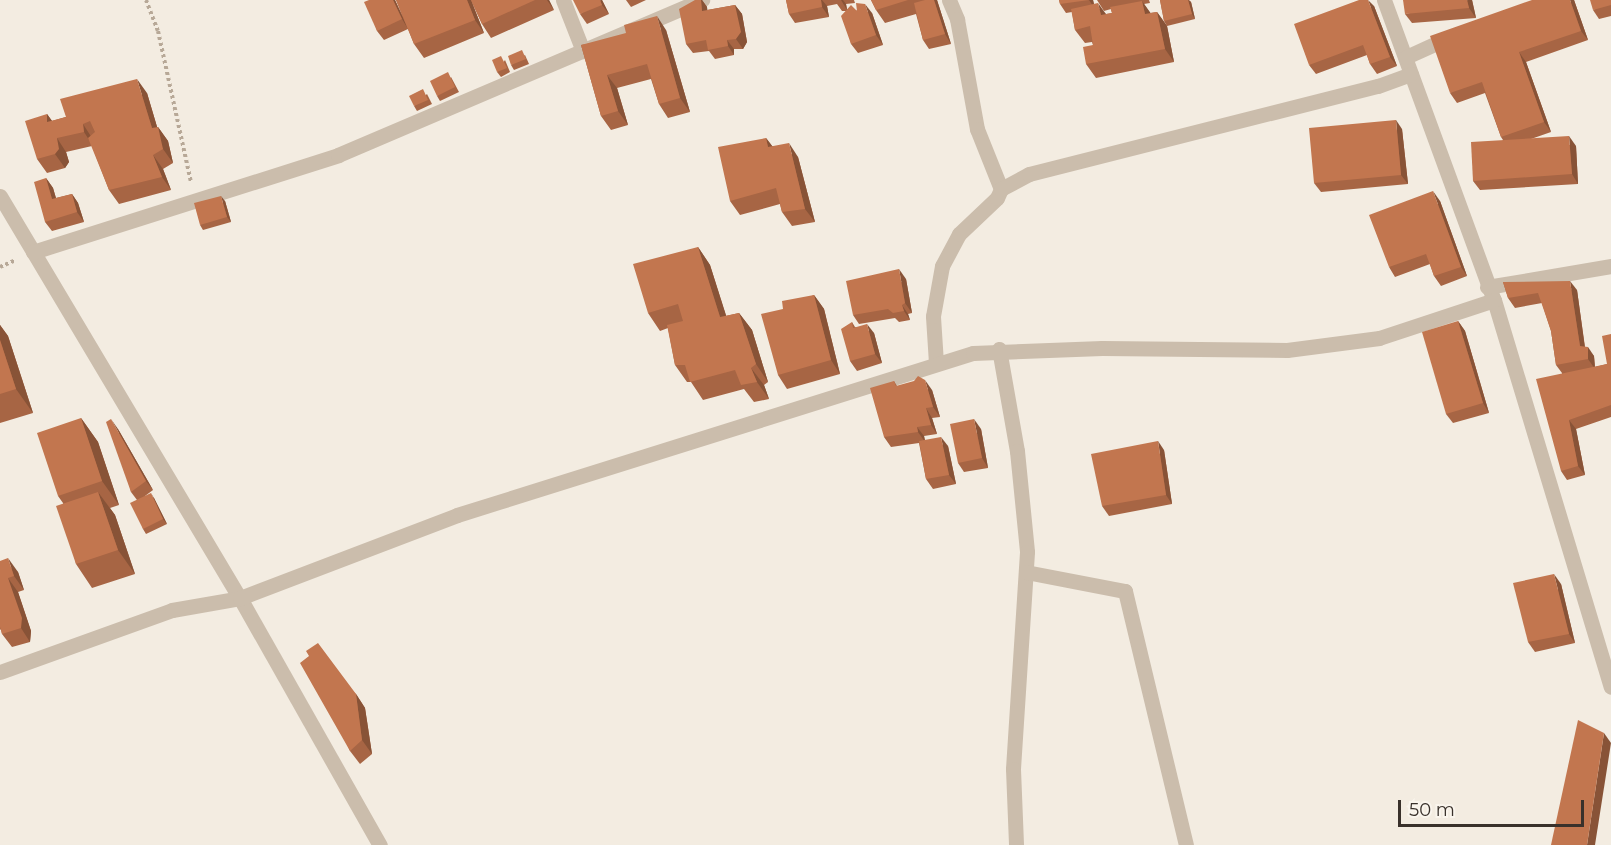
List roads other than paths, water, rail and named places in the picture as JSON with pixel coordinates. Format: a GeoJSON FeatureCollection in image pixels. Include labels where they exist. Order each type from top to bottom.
{"type":"FeatureCollection","features":[{"type":"Feature","properties":{"kind":"street"},"geometry":{"type":"LineString","coordinates":[[563,0],[583,51]]}},
{"type":"Feature","properties":{"kind":"street"},"geometry":{"type":"LineString","coordinates":[[33,252],[338,155],[702,0]]}},
{"type":"Feature","properties":{"kind":"street"},"geometry":{"type":"LineString","coordinates":[[936,363],[933,316],[942,266],[959,234],[997,198],[1000,189],[977,129],[957,19],[949,0]]}},
{"type":"Feature","properties":{"kind":"street"},"geometry":{"type":"LineString","coordinates":[[1384,0],[1490,293],[1611,687]]}},
{"type":"Feature","properties":{"kind":"street"},"geometry":{"type":"LineString","coordinates":[[1406,57],[1467,32]]}},
{"type":"Feature","properties":{"kind":"street"},"geometry":{"type":"LineString","coordinates":[[1000,189],[1029,174],[1378,86],[1411,74]]}},
{"type":"Feature","properties":{"kind":"street"},"geometry":{"type":"LineString","coordinates":[[0,196],[240,598],[380,845]]}},
{"type":"Feature","properties":{"kind":"street"},"geometry":{"type":"LineString","coordinates":[[0,672],[172,610],[240,598],[457,515],[936,363],[999,349],[1287,350],[1379,338],[1490,293],[1611,266]]}},
{"type":"Feature","properties":{"kind":"street"},"geometry":{"type":"LineString","coordinates":[[999,349],[1019,470],[1026,572],[1013,769],[1016,845]]}},
{"type":"Feature","properties":{"kind":"street"},"geometry":{"type":"LineString","coordinates":[[1026,572],[1125,591],[1186,845]]}}]}
